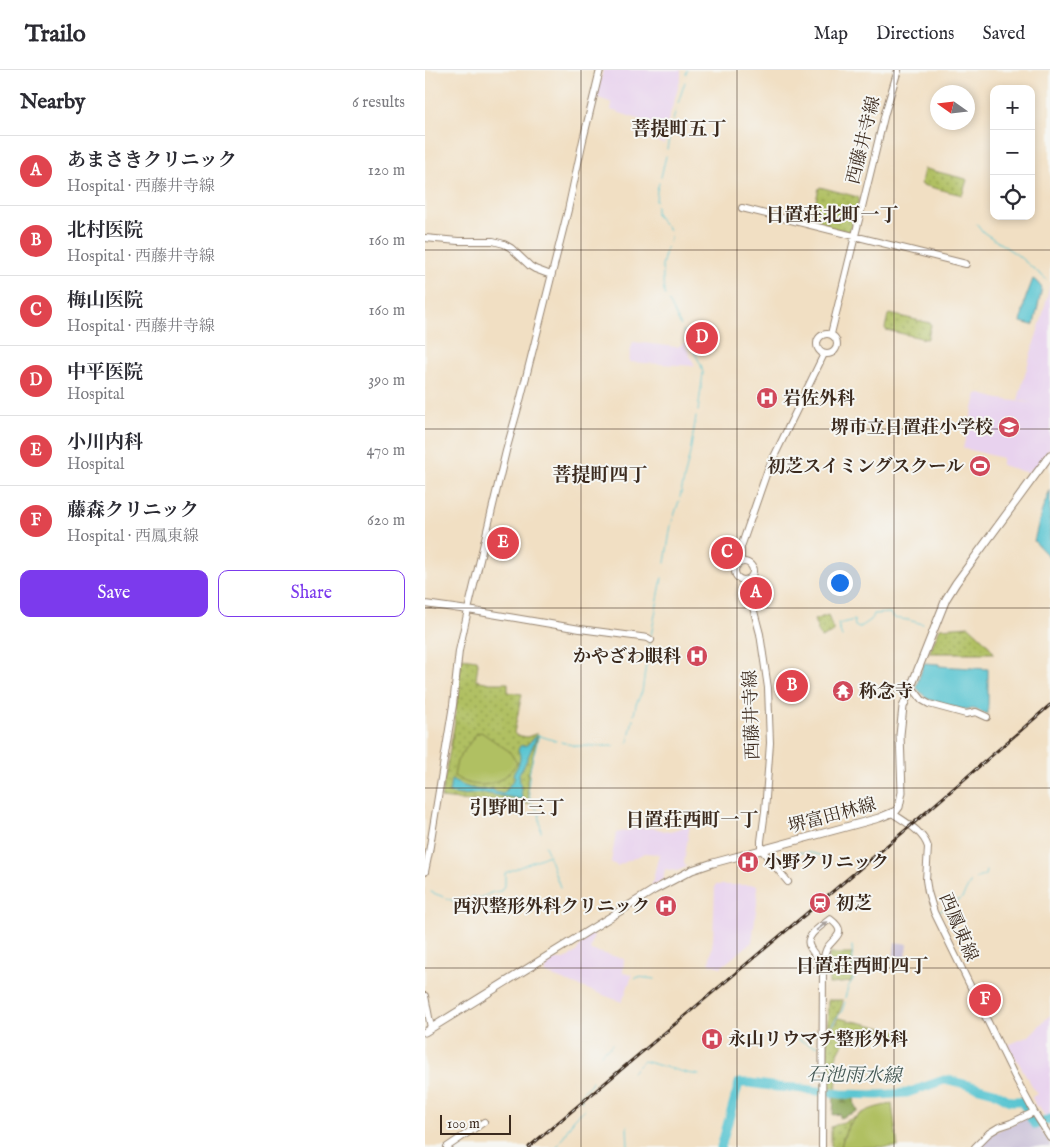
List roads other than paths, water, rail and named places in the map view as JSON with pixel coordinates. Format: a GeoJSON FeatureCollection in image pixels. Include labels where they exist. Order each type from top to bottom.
{"type":"FeatureCollection","features":[{"type":"Feature","properties":{"kind":"main road","name":"堺富田林線"},"geometry":{"type":"LineString","coordinates":[[428,1030],[679,876],[707,865],[879,818],[896,811],[901,800],[901,724],[903,707],[946,599],[1050,456]]}},
{"type":"Feature","properties":{"kind":"street"},"geometry":{"type":"LineString","coordinates":[[425,872],[452,713],[459,651],[506,451],[568,210],[600,70]]}},
{"type":"Feature","properties":{"kind":"street","name":"西藤井寺線"},"geometry":{"type":"LineString","coordinates":[[831,334],[887,106],[898,70]]}},
{"type":"Feature","properties":{"kind":"street"},"geometry":{"type":"LineString","coordinates":[[742,208],[966,264]]}},
{"type":"Feature","properties":{"kind":"street"},"geometry":{"type":"LineString","coordinates":[[425,238],[458,241],[493,241],[505,244],[529,266],[551,275]]}},
{"type":"Feature","properties":{"kind":"street","name":"西藤井寺線"},"geometry":{"type":"LineString","coordinates":[[831,334],[836,339],[836,349],[831,354],[821,353],[817,348],[817,341],[821,336],[831,334]]}},
{"type":"Feature","properties":{"kind":"street","name":"西藤井寺線"},"geometry":{"type":"LineString","coordinates":[[741,562],[741,546],[768,469],[824,354]]}},
{"type":"Feature","properties":{"kind":"street","name":"西藤井寺線"},"geometry":{"type":"LineString","coordinates":[[741,562],[749,563],[753,568],[753,574],[746,581],[736,577],[735,574],[735,568],[741,562]]}},
{"type":"Feature","properties":{"kind":"street","name":"西藤井寺線"},"geometry":{"type":"LineString","coordinates":[[746,581],[761,634],[769,688],[770,743],[761,849]]}},
{"type":"Feature","properties":{"kind":"street"},"geometry":{"type":"LineString","coordinates":[[425,604],[579,629],[648,638],[651,640]]}},
{"type":"Feature","properties":{"kind":"street"},"geometry":{"type":"LineString","coordinates":[[911,686],[922,700],[929,704],[966,714],[976,712],[987,717]]}},
{"type":"Feature","properties":{"kind":"street","name":"西鳳東線"},"geometry":{"type":"LineString","coordinates":[[892,813],[919,832],[927,842],[926,880],[934,912],[1033,1112],[1050,1137]]}},
{"type":"Feature","properties":{"kind":"street"},"geometry":{"type":"LineString","coordinates":[[761,849],[788,882]]}},
{"type":"Feature","properties":{"kind":"street"},"geometry":{"type":"LineString","coordinates":[[823,964],[808,944],[811,934],[830,919],[838,927],[838,934],[836,939],[827,947],[823,964],[823,1147]]}},
{"type":"Feature","properties":{"kind":"street"},"geometry":{"type":"LineString","coordinates":[[425,996],[428,1030]]}},
{"type":"Feature","properties":{"kind":"street"},"geometry":{"type":"LineString","coordinates":[[975,1147],[989,1133],[1033,1112]]}},
{"type":"Feature","properties":{"kind":"street"},"geometry":{"type":"LineString","coordinates":[[447,1147],[485,1122]]}},
{"type":"Feature","properties":{"kind":"water"},"geometry":{"type":"Polygon","coordinates":[[[1033,279],[1042,288],[1034,324],[1032,325],[1021,322],[1025,300],[1033,279]]]}},
{"type":"Feature","properties":{"kind":"water"},"geometry":{"type":"Polygon","coordinates":[[[1050,490],[1050,558],[1034,541],[1041,513],[1050,490]]]}},
{"type":"Feature","properties":{"kind":"water"},"geometry":{"type":"Polygon","coordinates":[[[924,663],[939,664],[939,666],[988,669],[988,714],[974,709],[961,709],[927,699],[916,687],[924,663]]]}},
{"type":"Feature","properties":{"kind":"water"},"geometry":{"type":"Polygon","coordinates":[[[536,736],[519,774],[522,799],[482,793],[461,795],[449,793],[451,780],[471,788],[481,790],[492,789],[503,794],[515,778],[513,774],[519,762],[518,750],[520,746],[527,745],[536,736]]]}},
{"type":"Feature","properties":{"kind":"waterway"},"geometry":{"type":"LineString","coordinates":[[686,74],[687,70]]}},
{"type":"Feature","properties":{"kind":"waterway"},"geometry":{"type":"LineString","coordinates":[[678,103],[685,82]]}},
{"type":"Feature","properties":{"kind":"waterway"},"geometry":{"type":"LineString","coordinates":[[667,149],[676,109]]}},
{"type":"Feature","properties":{"kind":"waterway"},"geometry":{"type":"LineString","coordinates":[[661,177],[666,156]]}},
{"type":"Feature","properties":{"kind":"waterway"},"geometry":{"type":"LineString","coordinates":[[656,201],[659,183]]}},
{"type":"Feature","properties":{"kind":"waterway"},"geometry":{"type":"LineString","coordinates":[[656,206],[656,214],[670,231]]}},
{"type":"Feature","properties":{"kind":"waterway"},"geometry":{"type":"LineString","coordinates":[[977,224],[983,232],[1016,254],[1046,279]]}},
{"type":"Feature","properties":{"kind":"waterway"},"geometry":{"type":"LineString","coordinates":[[669,242],[670,236]]}},
{"type":"Feature","properties":{"kind":"waterway"},"geometry":{"type":"LineString","coordinates":[[665,295],[662,265],[667,247]]}},
{"type":"Feature","properties":{"kind":"waterway"},"geometry":{"type":"LineString","coordinates":[[669,302],[681,326]]}},
{"type":"Feature","properties":{"kind":"waterway"},"geometry":{"type":"LineString","coordinates":[[683,330],[701,365],[703,373],[698,411]]}},
{"type":"Feature","properties":{"kind":"waterway"},"geometry":{"type":"LineString","coordinates":[[680,497],[696,417]]}},
{"type":"Feature","properties":{"kind":"waterway"},"geometry":{"type":"LineString","coordinates":[[665,563],[671,525],[679,501]]}},
{"type":"Feature","properties":{"kind":"waterway"},"geometry":{"type":"LineString","coordinates":[[651,636],[662,578]]}},
{"type":"Feature","properties":{"kind":"waterway"},"geometry":{"type":"LineString","coordinates":[[842,637],[838,624],[854,620],[855,626],[859,628],[871,620],[874,614],[890,613],[893,618],[923,624]]}},
{"type":"Feature","properties":{"kind":"waterway"},"geometry":{"type":"LineString","coordinates":[[634,715],[636,704],[642,692],[649,643]]}},
{"type":"Feature","properties":{"kind":"waterway"},"geometry":{"type":"LineString","coordinates":[[628,742],[633,719]]}},
{"type":"Feature","properties":{"kind":"waterway"},"geometry":{"type":"LineString","coordinates":[[539,735],[530,769],[528,788],[531,803],[539,812],[541,832]]}},
{"type":"Feature","properties":{"kind":"waterway"},"geometry":{"type":"LineString","coordinates":[[536,736],[556,741]]}},
{"type":"Feature","properties":{"kind":"waterway"},"geometry":{"type":"LineString","coordinates":[[561,742],[576,746],[615,746]]}},
{"type":"Feature","properties":{"kind":"waterway"},"geometry":{"type":"LineString","coordinates":[[472,897],[480,898],[493,892],[501,891],[505,884],[505,873],[549,855],[545,846]]}},
{"type":"Feature","properties":{"kind":"waterway"},"geometry":{"type":"LineString","coordinates":[[793,852],[812,853],[822,856],[828,865]]}},
{"type":"Feature","properties":{"kind":"waterway"},"geometry":{"type":"LineString","coordinates":[[549,857],[560,887]]}},
{"type":"Feature","properties":{"kind":"waterway"},"geometry":{"type":"LineString","coordinates":[[936,913],[962,898],[970,883],[985,875],[986,871]]}},
{"type":"Feature","properties":{"kind":"waterway"},"geometry":{"type":"LineString","coordinates":[[431,892],[461,904],[469,901]]}},
{"type":"Feature","properties":{"kind":"waterway"},"geometry":{"type":"LineString","coordinates":[[845,998],[848,987],[854,978],[852,946]]}},
{"type":"Feature","properties":{"kind":"waterway"},"geometry":{"type":"LineString","coordinates":[[635,979],[638,977],[655,979]]}},
{"type":"Feature","properties":{"kind":"waterway"},"geometry":{"type":"LineString","coordinates":[[828,1028],[831,1027],[842,1011],[845,1002]]}},
{"type":"Feature","properties":{"kind":"waterway"},"geometry":{"type":"LineString","coordinates":[[791,1033],[800,1040],[817,1046]]}},
{"type":"Feature","properties":{"kind":"waterway"},"geometry":{"type":"LineString","coordinates":[[601,1054],[612,1044]]}},
{"type":"Feature","properties":{"kind":"waterway"},"geometry":{"type":"LineString","coordinates":[[632,1072],[643,1061],[699,1075]]}},
{"type":"Feature","properties":{"kind":"waterway","name":"石池雨水線"},"geometry":{"type":"LineString","coordinates":[[721,1147],[739,1083],[841,1094],[878,1095],[907,1093],[949,1080],[994,1092],[1010,1101],[1021,1101],[1026,1108]]}},
{"type":"Feature","properties":{"kind":"waterway"},"geometry":{"type":"LineString","coordinates":[[582,1101],[580,1097],[592,1081]]}},
{"type":"Feature","properties":{"kind":"waterway"},"geometry":{"type":"LineString","coordinates":[[557,1147],[574,1119],[585,1107]]}},
{"type":"Feature","properties":{"kind":"waterway","name":"石池雨水線"},"geometry":{"type":"LineString","coordinates":[[1031,1119],[1035,1125],[1037,1124]]}},
{"type":"Feature","properties":{"kind":"waterway","name":"石池雨水線"},"geometry":{"type":"LineString","coordinates":[[1045,1121],[1050,1119]]}},
{"type":"Feature","properties":{"kind":"waterway"},"geometry":{"type":"LineString","coordinates":[[627,1126],[628,1147]]}},
{"type":"Feature","properties":{"kind":"railway"},"geometry":{"type":"LineString","coordinates":[[529,1147],[908,828],[1050,705]]}},
{"type":"Feature","properties":{"kind":"place","name":"中平医院"},"geometry":{"type":"Point","coordinates":[702,338]}},
{"type":"Feature","properties":{"kind":"place","name":"岩佐外科"},"geometry":{"type":"Point","coordinates":[767,398]}},
{"type":"Feature","properties":{"kind":"place","name":"堺市立日置荘小学校"},"geometry":{"type":"Point","coordinates":[1009,427]}},
{"type":"Feature","properties":{"kind":"place","name":"初芝スイミングスクール"},"geometry":{"type":"Point","coordinates":[980,466]}},
{"type":"Feature","properties":{"kind":"place","name":"小川内科"},"geometry":{"type":"Point","coordinates":[503,543]}},
{"type":"Feature","properties":{"kind":"place","name":"梅山医院"},"geometry":{"type":"Point","coordinates":[727,553]}},
{"type":"Feature","properties":{"kind":"place","name":"あまさきクリニック"},"geometry":{"type":"Point","coordinates":[756,593]}},
{"type":"Feature","properties":{"kind":"place","name":"かやざわ眼科"},"geometry":{"type":"Point","coordinates":[697,656]}},
{"type":"Feature","properties":{"kind":"place","name":"北村医院"},"geometry":{"type":"Point","coordinates":[792,686]}},
{"type":"Feature","properties":{"kind":"place","name":"称念寺"},"geometry":{"type":"Point","coordinates":[843,691]}},
{"type":"Feature","properties":{"kind":"place","name":"小野クリニック"},"geometry":{"type":"Point","coordinates":[748,862]}},
{"type":"Feature","properties":{"kind":"place","name":"初芝"},"geometry":{"type":"Point","coordinates":[820,903]}},
{"type":"Feature","properties":{"kind":"place","name":"西沢整形外科クリニック"},"geometry":{"type":"Point","coordinates":[666,906]}},
{"type":"Feature","properties":{"kind":"place","name":"藤森クリニック"},"geometry":{"type":"Point","coordinates":[985,1000]}},
{"type":"Feature","properties":{"kind":"place","name":"永山リウマチ整形外科"},"geometry":{"type":"Point","coordinates":[712,1039]}},
{"type":"Feature","properties":{"kind":"district","name":"菩提町五丁"},"geometry":{"type":"Point","coordinates":[679,128]}},
{"type":"Feature","properties":{"kind":"district","name":"日置荘北町一丁"},"geometry":{"type":"Point","coordinates":[832,214]}},
{"type":"Feature","properties":{"kind":"district","name":"菩提町四丁"},"geometry":{"type":"Point","coordinates":[600,474]}},
{"type":"Feature","properties":{"kind":"district","name":"引野町三丁"},"geometry":{"type":"Point","coordinates":[517,807]}},
{"type":"Feature","properties":{"kind":"district","name":"日置荘西町一丁"},"geometry":{"type":"Point","coordinates":[692,819]}},
{"type":"Feature","properties":{"kind":"district","name":"日置荘西町四丁"},"geometry":{"type":"Point","coordinates":[862,965]}}]}
